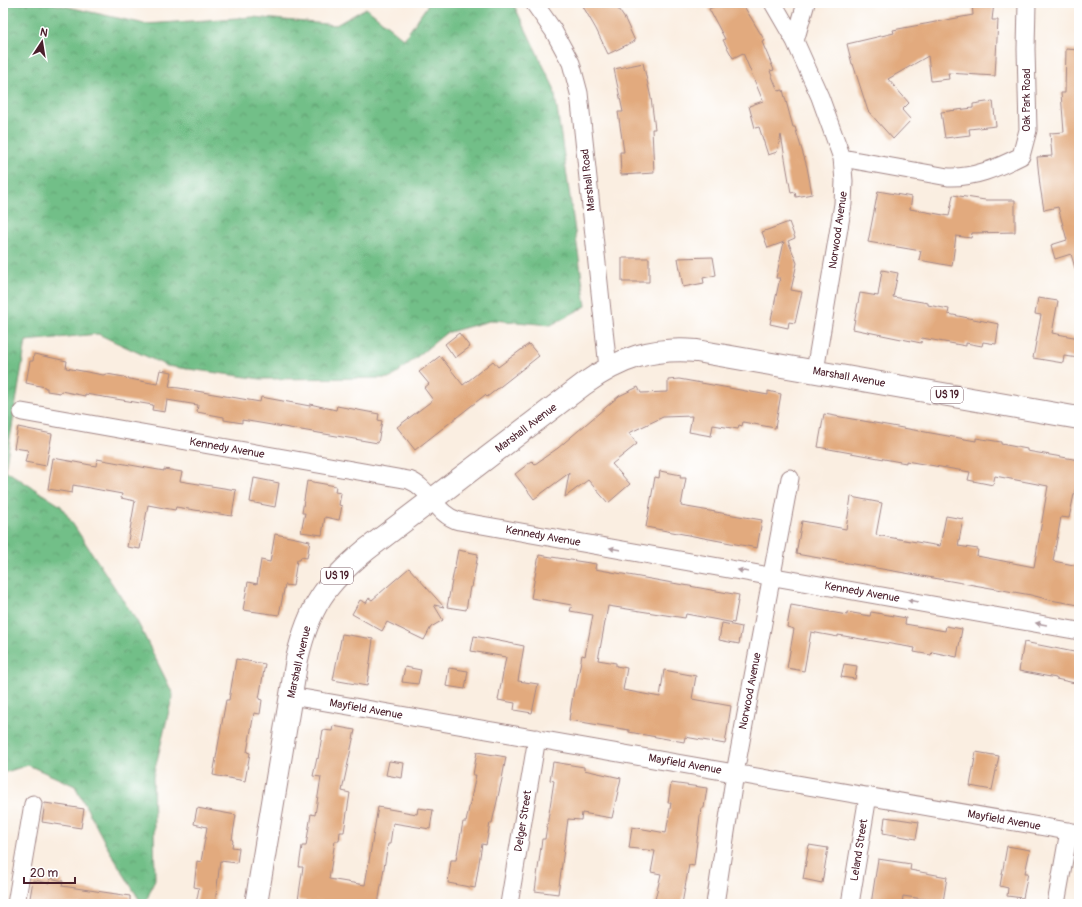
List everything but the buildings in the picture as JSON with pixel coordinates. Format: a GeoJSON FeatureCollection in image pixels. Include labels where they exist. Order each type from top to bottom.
{"type":"FeatureCollection","features":[{"type":"Feature","properties":{"kind":"main road","name":"Marshall Avenue"},"geometry":{"type":"LineString","coordinates":[[256,904],[291,696],[302,640],[312,612],[324,591],[336,576],[350,563],[584,384],[608,368],[650,352],[682,350],[712,353],[1079,418]]}},
{"type":"Feature","properties":{"kind":"street","name":"Marshall Road"},"geometry":{"type":"LineString","coordinates":[[534,3],[553,30],[571,62],[579,92],[608,368]]}},
{"type":"Feature","properties":{"kind":"street","name":"Norwood Avenue"},"geometry":{"type":"LineString","coordinates":[[773,3],[795,41],[820,97],[842,158],[844,181],[843,204],[815,371]]}},
{"type":"Feature","properties":{"kind":"street"},"geometry":{"type":"LineString","coordinates":[[795,41],[806,3]]}},
{"type":"Feature","properties":{"kind":"street","name":"Oak Park Road"},"geometry":{"type":"LineString","coordinates":[[842,158],[948,177],[962,178],[996,168],[1020,156],[1028,130],[1026,49],[1027,3]]}},
{"type":"Feature","properties":{"kind":"street","name":"Kennedy Avenue"},"geometry":{"type":"LineString","coordinates":[[22,412],[409,480],[422,487],[447,517],[459,521],[1079,631]]}},
{"type":"Feature","properties":{"kind":"street","name":"Norwood Avenue"},"geometry":{"type":"LineString","coordinates":[[715,904],[735,773],[790,478]]}},
{"type":"Feature","properties":{"kind":"street","name":"Mayfield Avenue"},"geometry":{"type":"LineString","coordinates":[[291,696],[1074,832]]}},
{"type":"Feature","properties":{"kind":"street","name":"Delger Street"},"geometry":{"type":"LineString","coordinates":[[509,904],[536,738]]}},
{"type":"Feature","properties":{"kind":"street","name":"Leland Street"},"geometry":{"type":"LineString","coordinates":[[850,904],[868,796]]}},
{"type":"Feature","properties":{"kind":"street"},"geometry":{"type":"LineString","coordinates":[[16,904],[33,804]]}},
{"type":"Feature","properties":{"kind":"street"},"geometry":{"type":"LineString","coordinates":[[1056,904],[1074,832]]}},
{"type":"Feature","properties":{"kind":"green space"},"geometry":{"type":"Polygon","coordinates":[[[14,3],[50,3],[145,24],[253,17],[336,25],[366,8],[404,39],[429,3],[513,3],[554,88],[586,306],[551,325],[493,320],[446,333],[391,378],[261,379],[167,366],[98,334],[26,341],[5,470],[61,506],[138,623],[173,694],[153,777],[155,879],[145,904],[142,904],[109,850],[75,786],[28,765],[3,773],[3,5],[14,3]]]}}]}
